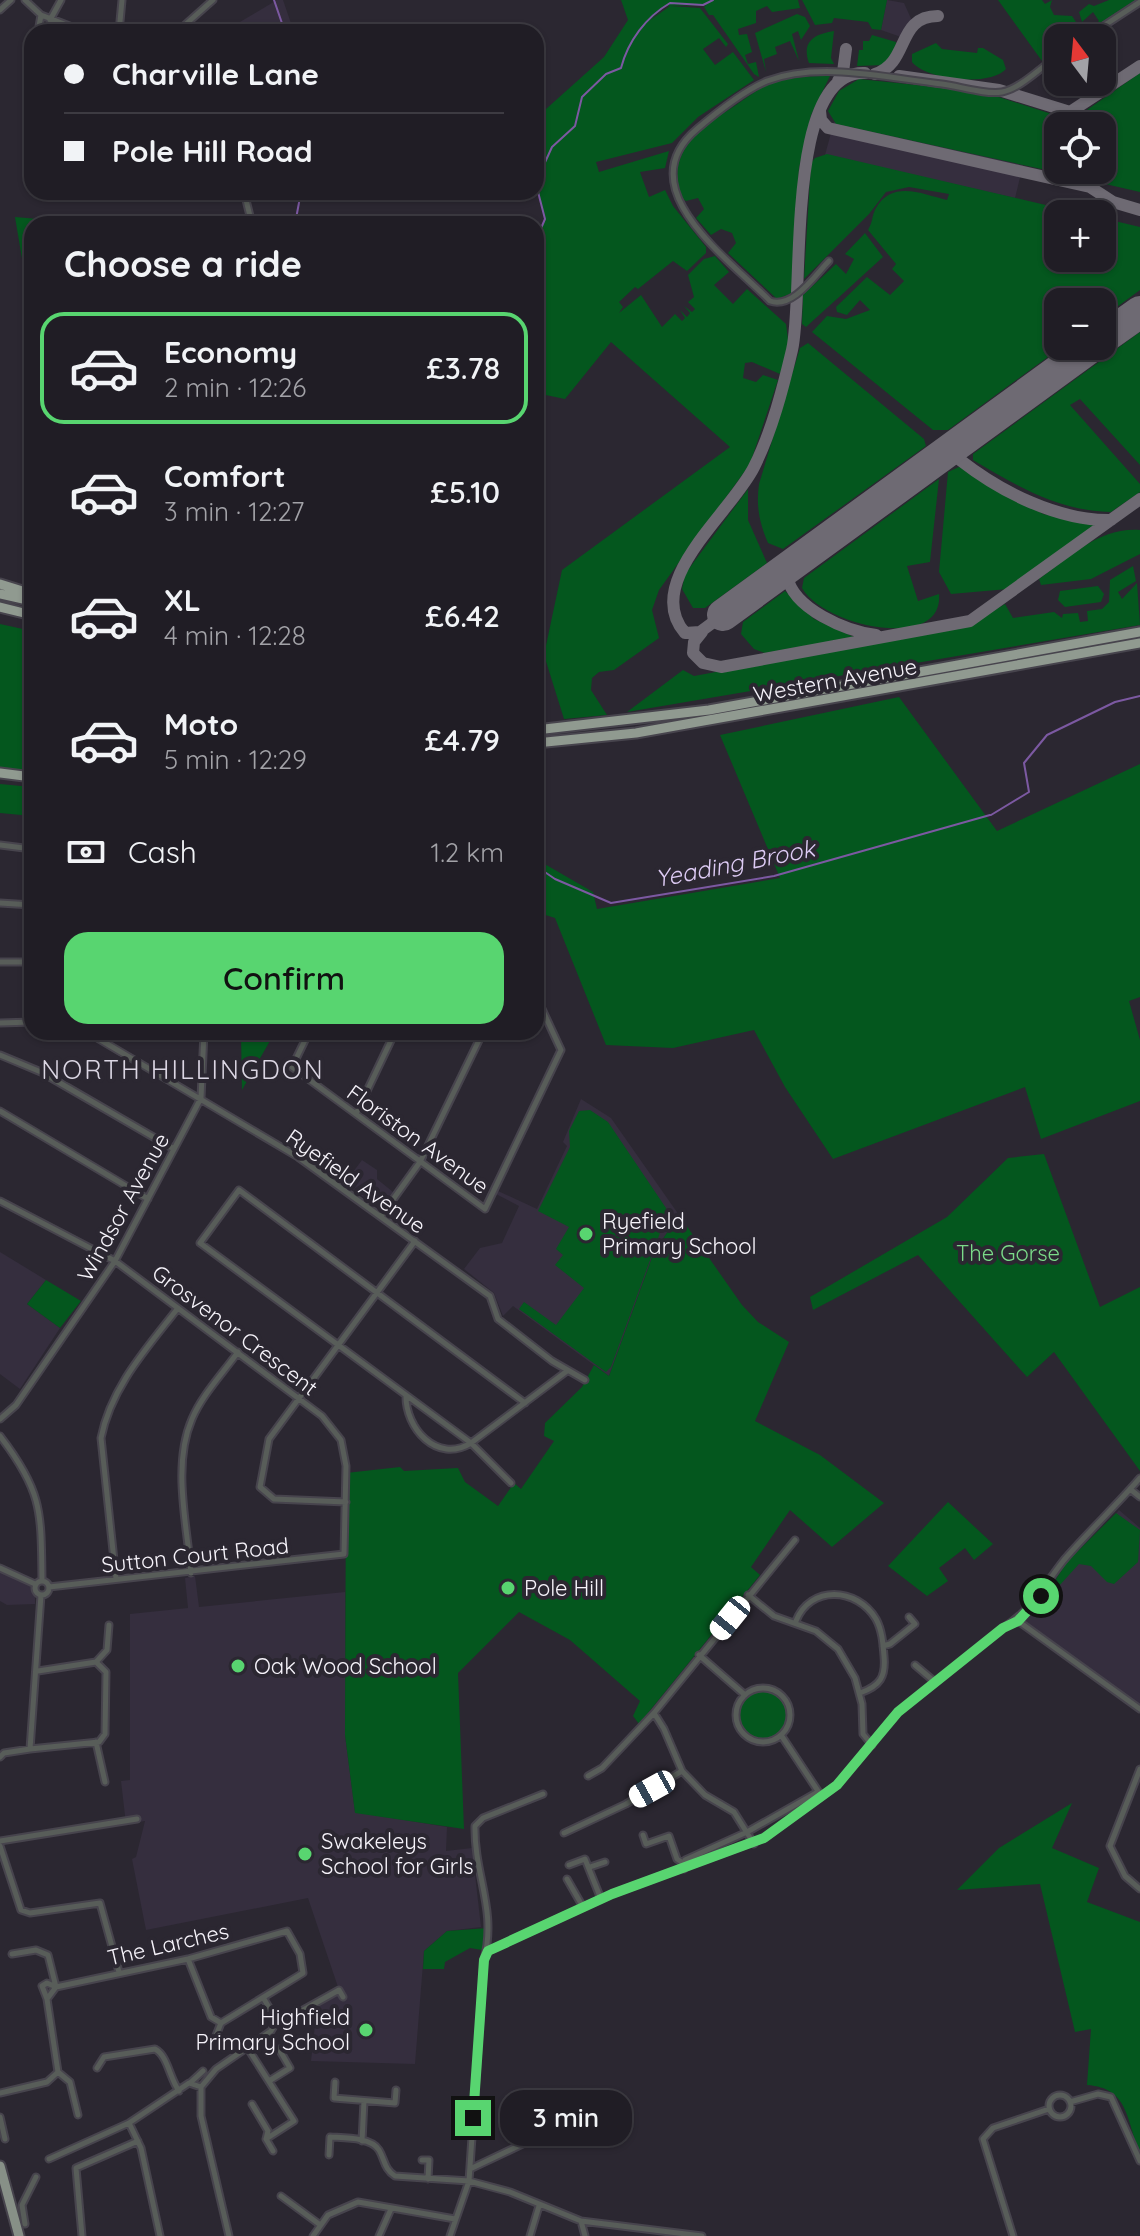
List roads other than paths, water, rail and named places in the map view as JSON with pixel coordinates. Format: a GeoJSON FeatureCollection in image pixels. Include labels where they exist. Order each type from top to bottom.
{"type":"FeatureCollection","features":[{"type":"Feature","properties":{"kind":"highway"},"geometry":{"type":"LineString","coordinates":[[0,584],[24,592]]}},
{"type":"Feature","properties":{"kind":"highway"},"geometry":{"type":"LineString","coordinates":[[0,594],[24,599]]}},
{"type":"Feature","properties":{"kind":"highway"},"geometry":{"type":"LineString","coordinates":[[0,607],[24,613]]}},
{"type":"Feature","properties":{"kind":"highway","name":"Western Avenue"},"geometry":{"type":"LineString","coordinates":[[544,729],[709,710],[1140,632]]}},
{"type":"Feature","properties":{"kind":"highway","name":"Western Avenue"},"geometry":{"type":"LineString","coordinates":[[544,743],[696,723],[1140,643]]}},
{"type":"Feature","properties":{"kind":"highway"},"geometry":{"type":"LineString","coordinates":[[0,773],[24,776]]}},
{"type":"Feature","properties":{"kind":"main road"},"geometry":{"type":"LineString","coordinates":[[0,2166],[5,2204],[18,2227]]}},
{"type":"Feature","properties":{"kind":"street"},"geometry":{"type":"LineString","coordinates":[[0,10],[11,0]]}},
{"type":"Feature","properties":{"kind":"street"},"geometry":{"type":"LineString","coordinates":[[25,0],[55,24]]}},
{"type":"Feature","properties":{"kind":"street"},"geometry":{"type":"LineString","coordinates":[[50,20],[61,0]]}},
{"type":"Feature","properties":{"kind":"street"},"geometry":{"type":"LineString","coordinates":[[120,24],[122,0]]}},
{"type":"Feature","properties":{"kind":"street"},"geometry":{"type":"LineString","coordinates":[[187,24],[213,0]]}},
{"type":"Feature","properties":{"kind":"street"},"geometry":{"type":"LineString","coordinates":[[1106,24],[1140,1]]}},
{"type":"Feature","properties":{"kind":"street"},"geometry":{"type":"LineString","coordinates":[[39,24],[41,15]]}},
{"type":"Feature","properties":{"kind":"street"},"geometry":{"type":"LineString","coordinates":[[829,261],[791,299],[777,303],[770,301],[682,210],[672,176],[680,145],[708,120],[748,92],[788,76],[832,73],[1003,92],[1044,65]]}},
{"type":"Feature","properties":{"kind":"street"},"geometry":{"type":"LineString","coordinates":[[0,845],[24,848]]}},
{"type":"Feature","properties":{"kind":"street"},"geometry":{"type":"LineString","coordinates":[[0,903],[24,904]]}},
{"type":"Feature","properties":{"kind":"street"},"geometry":{"type":"LineString","coordinates":[[0,962],[24,962]]}},
{"type":"Feature","properties":{"kind":"street","name":"Floriston Avenue"},"geometry":{"type":"LineString","coordinates":[[305,1040],[292,1067],[485,1209],[561,1050],[544,1013]]}},
{"type":"Feature","properties":{"kind":"street"},"geometry":{"type":"LineString","coordinates":[[0,1023],[24,1022]]}},
{"type":"Feature","properties":{"kind":"street","name":"Ryefield Avenue"},"geometry":{"type":"LineString","coordinates":[[101,1040],[298,1157],[490,1296],[498,1319],[567,1371],[585,1380]]}},
{"type":"Feature","properties":{"kind":"street","name":"Windsor Avenue"},"geometry":{"type":"LineString","coordinates":[[0,1419],[16,1405],[115,1261],[201,1098],[204,1040]]}},
{"type":"Feature","properties":{"kind":"street"},"geometry":{"type":"LineString","coordinates":[[356,1114],[391,1040]]}},
{"type":"Feature","properties":{"kind":"street"},"geometry":{"type":"LineString","coordinates":[[381,1216],[420,1162],[479,1040]]}},
{"type":"Feature","properties":{"kind":"street"},"geometry":{"type":"LineString","coordinates":[[0,1055],[41,1072],[174,1149]]}},
{"type":"Feature","properties":{"kind":"street"},"geometry":{"type":"LineString","coordinates":[[0,1111],[148,1199]]}},
{"type":"Feature","properties":{"kind":"street"},"geometry":{"type":"LineString","coordinates":[[511,1483],[471,1443],[200,1243],[239,1190],[525,1403]]}},
{"type":"Feature","properties":{"kind":"street","name":"Grosvenor Crescent"},"geometry":{"type":"LineString","coordinates":[[0,1201],[115,1261],[322,1416],[341,1440],[346,1466],[344,1554]]}},
{"type":"Feature","properties":{"kind":"street"},"geometry":{"type":"LineString","coordinates":[[346,1502],[274,1499],[260,1487],[269,1439],[415,1241]]}},
{"type":"Feature","properties":{"kind":"street"},"geometry":{"type":"LineString","coordinates":[[116,1579],[102,1450],[105,1416],[121,1384],[178,1308]]}},
{"type":"Feature","properties":{"kind":"street"},"geometry":{"type":"LineString","coordinates":[[191,1573],[183,1491],[185,1442],[201,1402],[238,1352]]}},
{"type":"Feature","properties":{"kind":"street"},"geometry":{"type":"LineString","coordinates":[[406,1395],[409,1422],[425,1439],[449,1449],[471,1443],[567,1371]]}},
{"type":"Feature","properties":{"kind":"street"},"geometry":{"type":"LineString","coordinates":[[0,1436],[26,1470],[35,1489],[41,1516],[42,1580],[49,1587],[41,1595],[38,1671],[30,1749]]}},
{"type":"Feature","properties":{"kind":"street"},"geometry":{"type":"LineString","coordinates":[[488,1951],[601,1899],[683,1866],[754,1844],[851,1771],[898,1712],[1003,1628],[1018,1621],[1041,1596],[1066,1559],[1140,1478]]}},
{"type":"Feature","properties":{"kind":"street"},"geometry":{"type":"LineString","coordinates":[[1130,1489],[1140,1497]]}},
{"type":"Feature","properties":{"kind":"street"},"geometry":{"type":"LineString","coordinates":[[588,1776],[602,1768],[654,1713],[795,1540]]}},
{"type":"Feature","properties":{"kind":"street","name":"Sutton Court Road"},"geometry":{"type":"LineString","coordinates":[[49,1587],[344,1554]]}},
{"type":"Feature","properties":{"kind":"street"},"geometry":{"type":"LineString","coordinates":[[0,1568],[35,1584]]}},
{"type":"Feature","properties":{"kind":"street"},"geometry":{"type":"LineString","coordinates":[[35,1584],[42,1580]]}},
{"type":"Feature","properties":{"kind":"street"},"geometry":{"type":"LineString","coordinates":[[35,1584],[35,1592],[41,1595]]}},
{"type":"Feature","properties":{"kind":"street"},"geometry":{"type":"LineString","coordinates":[[748,1595],[774,1616],[796,1621],[816,1631],[838,1649],[852,1670],[860,1693],[863,1734],[872,1745]]}},
{"type":"Feature","properties":{"kind":"street"},"geometry":{"type":"LineString","coordinates":[[796,1621],[802,1608],[814,1598],[829,1595],[848,1597],[873,1615],[883,1646],[883,1678],[873,1688],[860,1693]]}},
{"type":"Feature","properties":{"kind":"street"},"geometry":{"type":"LineString","coordinates":[[883,1646],[915,1624],[909,1617]]}},
{"type":"Feature","properties":{"kind":"street"},"geometry":{"type":"LineString","coordinates":[[1018,1621],[1140,1709]]}},
{"type":"Feature","properties":{"kind":"street"},"geometry":{"type":"LineString","coordinates":[[38,1671],[96,1662],[107,1650],[109,1625]]}},
{"type":"Feature","properties":{"kind":"street"},"geometry":{"type":"LineString","coordinates":[[699,1655],[745,1695]]}},
{"type":"Feature","properties":{"kind":"street"},"geometry":{"type":"LineString","coordinates":[[2,1752],[96,1742],[105,1734],[106,1672],[96,1662]]}},
{"type":"Feature","properties":{"kind":"street"},"geometry":{"type":"LineString","coordinates":[[915,1665],[935,1682]]}},
{"type":"Feature","properties":{"kind":"street"},"geometry":{"type":"LineString","coordinates":[[767,1688],[785,1699],[790,1719],[781,1735],[760,1741],[744,1733],[736,1714],[745,1695],[767,1688]]}},
{"type":"Feature","properties":{"kind":"street"},"geometry":{"type":"LineString","coordinates":[[654,1713],[682,1771],[705,1795],[734,1812],[754,1844]]}},
{"type":"Feature","properties":{"kind":"street"},"geometry":{"type":"LineString","coordinates":[[781,1735],[820,1795]]}},
{"type":"Feature","properties":{"kind":"street"},"geometry":{"type":"LineString","coordinates":[[96,1742],[105,1782]]}},
{"type":"Feature","properties":{"kind":"street"},"geometry":{"type":"LineString","coordinates":[[564,1833],[626,1804],[682,1771]]}},
{"type":"Feature","properties":{"kind":"street"},"geometry":{"type":"LineString","coordinates":[[1139,1774],[1110,1846],[1125,1876],[1140,1889]]}},
{"type":"Feature","properties":{"kind":"street"},"geometry":{"type":"LineString","coordinates":[[450,2236],[469,2181],[484,1960],[488,1951],[489,1908],[476,1825],[521,1800],[543,1794]]}},
{"type":"Feature","properties":{"kind":"street"},"geometry":{"type":"LineString","coordinates":[[683,1866],[820,1795]]}},
{"type":"Feature","properties":{"kind":"street"},"geometry":{"type":"LineString","coordinates":[[119,1972],[100,1903],[30,1913],[21,1910],[0,1844],[137,1819]]}},
{"type":"Feature","properties":{"kind":"street"},"geometry":{"type":"LineString","coordinates":[[643,1835],[646,1844],[669,1836],[677,1859],[683,1866]]}},
{"type":"Feature","properties":{"kind":"street"},"geometry":{"type":"LineString","coordinates":[[569,1865],[585,1859],[601,1899]]}},
{"type":"Feature","properties":{"kind":"street"},"geometry":{"type":"LineString","coordinates":[[590,1867],[605,1862]]}},
{"type":"Feature","properties":{"kind":"street"},"geometry":{"type":"LineString","coordinates":[[567,1879],[583,1907]]}},
{"type":"Feature","properties":{"kind":"street","name":"The Larches"},"geometry":{"type":"LineString","coordinates":[[56,1987],[188,1959],[287,1931],[300,1954],[303,1973],[264,1999]]}},
{"type":"Feature","properties":{"kind":"street"},"geometry":{"type":"LineString","coordinates":[[12,1954],[43,1950],[56,1987],[47,1999],[58,2072],[70,2082],[78,2115]]}},
{"type":"Feature","properties":{"kind":"street"},"geometry":{"type":"LineString","coordinates":[[188,1959],[211,2017],[221,2023]]}},
{"type":"Feature","properties":{"kind":"street"},"geometry":{"type":"LineString","coordinates":[[229,2236],[201,2116],[201,2087],[216,2069],[271,2031],[277,2021],[287,2019],[339,1990],[343,1997]]}},
{"type":"Feature","properties":{"kind":"street"},"geometry":{"type":"LineString","coordinates":[[215,2038],[221,2023],[264,1999],[277,2021]]}},
{"type":"Feature","properties":{"kind":"street"},"geometry":{"type":"LineString","coordinates":[[247,2047],[294,2121],[266,2139]]}},
{"type":"Feature","properties":{"kind":"street"},"geometry":{"type":"LineString","coordinates":[[97,2068],[104,2057],[155,2049],[162,2053],[168,2076],[179,2091]]}},
{"type":"Feature","properties":{"kind":"street"},"geometry":{"type":"LineString","coordinates":[[268,2081],[290,2068],[279,2049]]}},
{"type":"Feature","properties":{"kind":"street"},"geometry":{"type":"LineString","coordinates":[[52,2160],[129,2123],[179,2091],[203,2071]]}},
{"type":"Feature","properties":{"kind":"street"},"geometry":{"type":"LineString","coordinates":[[0,2093],[47,2082],[58,2072]]}},
{"type":"Feature","properties":{"kind":"street"},"geometry":{"type":"LineString","coordinates":[[335,2082],[334,2098],[395,2103],[396,2090]]}},
{"type":"Feature","properties":{"kind":"street"},"geometry":{"type":"LineString","coordinates":[[189,2083],[201,2087]]}},
{"type":"Feature","properties":{"kind":"street"},"geometry":{"type":"LineString","coordinates":[[1070,2102],[1098,2094],[1111,2097],[1140,2161]]}},
{"type":"Feature","properties":{"kind":"street"},"geometry":{"type":"LineString","coordinates":[[1057,2095],[1065,2096],[1070,2102],[1069,2111],[1063,2116],[1054,2115],[1049,2109],[1050,2100],[1057,2095]]}},
{"type":"Feature","properties":{"kind":"street"},"geometry":{"type":"LineString","coordinates":[[362,2141],[364,2101]]}},
{"type":"Feature","properties":{"kind":"street"},"geometry":{"type":"LineString","coordinates":[[252,2104],[268,2131],[266,2139],[273,2151]]}},
{"type":"Feature","properties":{"kind":"street"},"geometry":{"type":"LineString","coordinates":[[1013,2236],[983,2139],[993,2128],[1049,2109]]}},
{"type":"Feature","properties":{"kind":"street"},"geometry":{"type":"LineString","coordinates":[[0,2117],[5,2139]]}},
{"type":"Feature","properties":{"kind":"street"},"geometry":{"type":"LineString","coordinates":[[129,2123],[138,2141],[160,2236]]}},
{"type":"Feature","properties":{"kind":"street"},"geometry":{"type":"LineString","coordinates":[[470,2169],[552,2130]]}},
{"type":"Feature","properties":{"kind":"street"},"geometry":{"type":"LineString","coordinates":[[329,2155],[330,2137],[362,2141],[378,2148],[393,2175],[469,2181],[510,2192],[581,2221],[702,2236]]}},
{"type":"Feature","properties":{"kind":"street"},"geometry":{"type":"LineString","coordinates":[[82,2236],[76,2168],[138,2141]]}},
{"type":"Feature","properties":{"kind":"street"},"geometry":{"type":"LineString","coordinates":[[422,2160],[429,2160],[428,2179]]}},
{"type":"Feature","properties":{"kind":"street"},"geometry":{"type":"LineString","coordinates":[[18,2227],[23,2201],[36,2177]]}},
{"type":"Feature","properties":{"kind":"street"},"geometry":{"type":"LineString","coordinates":[[281,2196],[319,2224]]}},
{"type":"Feature","properties":{"kind":"street"},"geometry":{"type":"LineString","coordinates":[[313,2236],[319,2224],[333,2211],[352,2203],[374,2203],[391,2209],[455,2219]]}},
{"type":"Feature","properties":{"kind":"street"},"geometry":{"type":"LineString","coordinates":[[530,2236],[539,2206]]}},
{"type":"Feature","properties":{"kind":"street"},"geometry":{"type":"LineString","coordinates":[[379,2236],[391,2209]]}},
{"type":"Feature","properties":{"kind":"street"},"geometry":{"type":"LineString","coordinates":[[581,2221],[585,2236]]}},
{"type":"Feature","properties":{"kind":"waterway"},"geometry":{"type":"LineString","coordinates":[[274,0],[282,24]]}},
{"type":"Feature","properties":{"kind":"waterway","name":"Yeading Brook"},"geometry":{"type":"LineString","coordinates":[[544,164],[552,147],[575,126],[582,97],[606,74],[621,68],[628,48],[646,23],[670,3],[703,5],[713,0]]}},
{"type":"Feature","properties":{"kind":"waterway"},"geometry":{"type":"LineString","coordinates":[[296,216],[300,200]]}},
{"type":"Feature","properties":{"kind":"waterway","name":"Yeading Brook"},"geometry":{"type":"LineString","coordinates":[[540,200],[544,221]]}},
{"type":"Feature","properties":{"kind":"waterway","name":"Yeading Brook"},"geometry":{"type":"LineString","coordinates":[[991,815],[1029,792],[1024,763],[1047,735],[1115,702],[1140,696]]}},
{"type":"Feature","properties":{"kind":"waterway","name":"Yeading Brook"},"geometry":{"type":"LineString","coordinates":[[544,871],[611,903],[774,876],[990,815]]}},
{"type":"Feature","properties":{"kind":"place","name":"Ryefield Primary School"},"geometry":{"type":"Point","coordinates":[586,1234]}},
{"type":"Feature","properties":{"kind":"place","name":"Pole Hill"},"geometry":{"type":"Point","coordinates":[508,1588]}},
{"type":"Feature","properties":{"kind":"place","name":"Oak Wood School"},"geometry":{"type":"Point","coordinates":[238,1666]}},
{"type":"Feature","properties":{"kind":"place","name":"Swakeleys School for Girls"},"geometry":{"type":"Point","coordinates":[305,1854]}},
{"type":"Feature","properties":{"kind":"place","name":"Highfield Primary School"},"geometry":{"type":"Point","coordinates":[366,2030]}},
{"type":"Feature","properties":{"kind":"district","name":"NORTH HILLINGDON"},"geometry":{"type":"Point","coordinates":[183,1069]}},
{"type":"Feature","properties":{"kind":"park label","name":"The Gorse"},"geometry":{"type":"Point","coordinates":[1008,1253]}}]}
